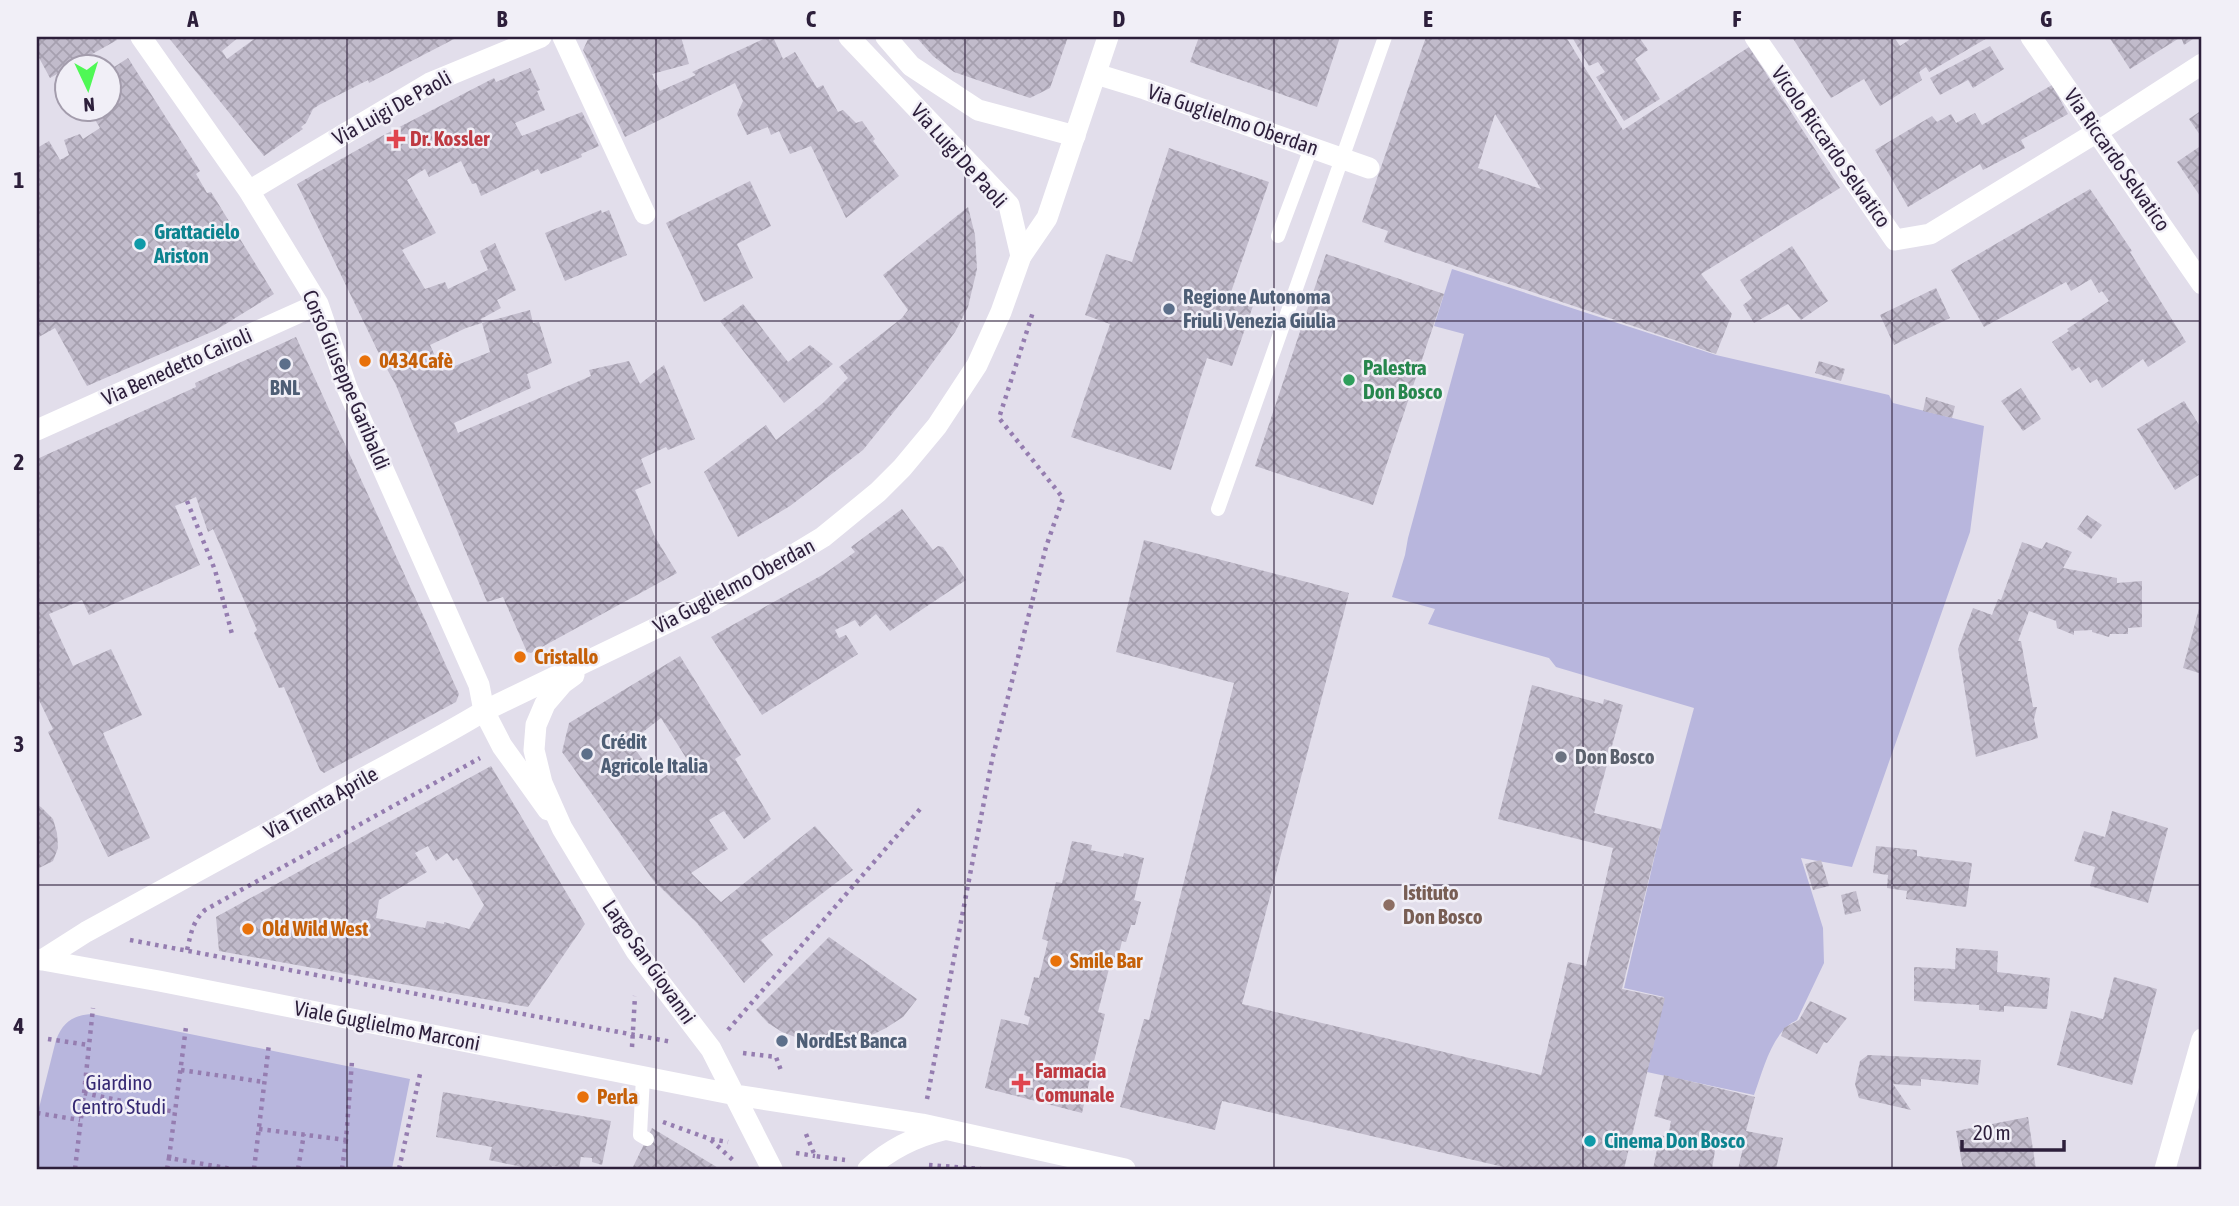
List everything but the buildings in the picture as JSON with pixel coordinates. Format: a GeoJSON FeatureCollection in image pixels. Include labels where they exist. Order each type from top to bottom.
{"type":"FeatureCollection","features":[{"type":"Feature","properties":{"kind":"street","name":"Corso Giuseppe Garibaldi"},"geometry":{"type":"LineString","coordinates":[[141,37],[249,191],[317,304],[347,388],[479,685],[484,711]]}},
{"type":"Feature","properties":{"kind":"street","name":"Via Luigi De Paoli"},"geometry":{"type":"LineString","coordinates":[[249,191],[430,83],[541,37]]}},
{"type":"Feature","properties":{"kind":"street"},"geometry":{"type":"LineString","coordinates":[[563,37],[645,214]]}},
{"type":"Feature","properties":{"kind":"street","name":"Via Luigi De Paoli"},"geometry":{"type":"LineString","coordinates":[[849,37],[1009,205],[1020,256]]}},
{"type":"Feature","properties":{"kind":"street","name":"Via Luigi De Paoli"},"geometry":{"type":"LineString","coordinates":[[886,37],[911,66],[978,110],[1075,136]]}},
{"type":"Feature","properties":{"kind":"street","name":"Via Guglielmo Oberdan"},"geometry":{"type":"LineString","coordinates":[[604,653],[706,604],[823,537],[878,492],[937,426],[977,365],[1001,312],[1020,256],[1046,218],[1108,37]]}},
{"type":"Feature","properties":{"kind":"street","name":"Vicolo Riccardo Selvatico"},"geometry":{"type":"LineString","coordinates":[[1755,37],[1895,240],[1930,234],[2097,132]]}},
{"type":"Feature","properties":{"kind":"street","name":"Via Riccardo Selvatico"},"geometry":{"type":"LineString","coordinates":[[2031,37],[2202,284]]}},
{"type":"Feature","properties":{"kind":"street"},"geometry":{"type":"LineString","coordinates":[[2097,132],[2202,64]]}},
{"type":"Feature","properties":{"kind":"street","name":"Via Guglielmo Oberdan"},"geometry":{"type":"LineString","coordinates":[[1096,74],[1369,168]]}},
{"type":"Feature","properties":{"kind":"street","name":"Via Benedetto Cairoli"},"geometry":{"type":"LineString","coordinates":[[37,429],[317,304]]}},
{"type":"Feature","properties":{"kind":"street","name":"Via Trenta Aprile"},"geometry":{"type":"LineString","coordinates":[[39,963],[86,932],[484,711],[604,653]]}},
{"type":"Feature","properties":{"kind":"street","name":"Largo San Giovanni"},"geometry":{"type":"LineString","coordinates":[[562,828],[542,783],[534,750],[536,725],[545,704],[563,683],[604,653]]}},
{"type":"Feature","properties":{"kind":"street","name":"Largo San Giovanni"},"geometry":{"type":"LineString","coordinates":[[484,711],[502,746],[562,828],[636,951],[711,1049],[772,1169]]}},
{"type":"Feature","properties":{"kind":"street","name":"Viale Guglielmo Marconi"},"geometry":{"type":"LineString","coordinates":[[39,963],[159,981],[736,1095]]}},
{"type":"Feature","properties":{"kind":"street"},"geometry":{"type":"LineString","coordinates":[[2165,1169],[2202,1039]]}},
{"type":"Feature","properties":{"kind":"street"},"geometry":{"type":"LineString","coordinates":[[736,1095],[922,1124],[1125,1169]]}},
{"type":"Feature","properties":{"kind":"street"},"geometry":{"type":"LineString","coordinates":[[868,1169],[886,1153],[922,1135],[947,1129]]}},
{"type":"Feature","properties":{"kind":"lane"},"geometry":{"type":"LineString","coordinates":[[1218,509],[1385,37]]}},
{"type":"Feature","properties":{"kind":"lane"},"geometry":{"type":"LineString","coordinates":[[1278,236],[1311,148]]}},
{"type":"Feature","properties":{"kind":"lane"},"geometry":{"type":"LineString","coordinates":[[643,1077],[640,1135],[647,1139]]}},
{"type":"Feature","properties":{"kind":"path"},"geometry":{"type":"LineString","coordinates":[[922,1124],[992,760],[1046,547],[1063,498],[999,418],[1037,303]]}},
{"type":"Feature","properties":{"kind":"path"},"geometry":{"type":"LineString","coordinates":[[187,501],[215,570],[232,634]]}},
{"type":"Feature","properties":{"kind":"path"},"geometry":{"type":"LineString","coordinates":[[187,950],[196,918],[205,910],[502,746]]}},
{"type":"Feature","properties":{"kind":"path"},"geometry":{"type":"LineString","coordinates":[[711,1049],[921,808]]}},
{"type":"Feature","properties":{"kind":"path"},"geometry":{"type":"LineString","coordinates":[[86,932],[634,1035]]}},
{"type":"Feature","properties":{"kind":"path"},"geometry":{"type":"LineString","coordinates":[[75,1169],[93,1008]]}},
{"type":"Feature","properties":{"kind":"path"},"geometry":{"type":"LineString","coordinates":[[167,1169],[186,1027]]}},
{"type":"Feature","properties":{"kind":"path"},"geometry":{"type":"LineString","coordinates":[[48,1039],[88,1045]]}},
{"type":"Feature","properties":{"kind":"path"},"geometry":{"type":"LineString","coordinates":[[254,1169],[269,1044]]}},
{"type":"Feature","properties":{"kind":"path"},"geometry":{"type":"LineString","coordinates":[[342,1169],[352,1061]]}},
{"type":"Feature","properties":{"kind":"path"},"geometry":{"type":"LineString","coordinates":[[181,1070],[264,1082]]}},
{"type":"Feature","properties":{"kind":"path"},"geometry":{"type":"LineString","coordinates":[[399,1169],[420,1073]]}},
{"type":"Feature","properties":{"kind":"path"},"geometry":{"type":"LineString","coordinates":[[84,1093],[175,1112]]}},
{"type":"Feature","properties":{"kind":"path"},"geometry":{"type":"LineString","coordinates":[[37,1113],[80,1120]]}},
{"type":"Feature","properties":{"kind":"path"},"geometry":{"type":"LineString","coordinates":[[640,1118],[669,1123],[710,1139],[816,1156]]}},
{"type":"Feature","properties":{"kind":"path"},"geometry":{"type":"LineString","coordinates":[[259,1129],[346,1140]]}},
{"type":"Feature","properties":{"kind":"path"},"geometry":{"type":"LineString","coordinates":[[298,1169],[304,1134]]}},
{"type":"Feature","properties":{"kind":"path"},"geometry":{"type":"LineString","coordinates":[[710,1139],[743,1168]]}},
{"type":"Feature","properties":{"kind":"path"},"geometry":{"type":"LineString","coordinates":[[169,1158],[232,1169]]}},
{"type":"Feature","properties":{"kind":"path"},"geometry":{"type":"LineString","coordinates":[[919,1169],[931,1164],[981,1169]]}},
{"type":"Feature","properties":{"kind":"green space"},"geometry":{"type":"Polygon","coordinates":[[[1452,269],[1716,355],[1889,395],[1893,403],[1984,426],[1970,532],[1852,867],[1801,858],[1823,928],[1824,963],[1797,1020],[1788,1025],[1775,1042],[1754,1095],[1647,1072],[1664,997],[1624,988],[1661,829],[1694,708],[1556,667],[1549,658],[1428,624],[1435,609],[1392,597],[1464,334],[1434,326],[1452,269]]]}},
{"type":"Feature","properties":{"kind":"green space","name":"Giardino Centro Studi"},"geometry":{"type":"Polygon","coordinates":[[[92,1014],[410,1079],[392,1169],[37,1169],[37,1116],[56,1040],[69,1021],[92,1014]]]}},
{"type":"Feature","properties":{"kind":"place","name":"Dr. Kossler"},"geometry":{"type":"Point","coordinates":[396,139]}},
{"type":"Feature","properties":{"kind":"place","name":"Grattacielo Ariston"},"geometry":{"type":"Point","coordinates":[140,244]}},
{"type":"Feature","properties":{"kind":"place","name":"Regione Autonoma Friuli Venezia Giulia"},"geometry":{"type":"Point","coordinates":[1169,309]}},
{"type":"Feature","properties":{"kind":"place","name":"0434Cafè"},"geometry":{"type":"Point","coordinates":[365,361]}},
{"type":"Feature","properties":{"kind":"place","name":"BNL"},"geometry":{"type":"Point","coordinates":[285,364]}},
{"type":"Feature","properties":{"kind":"place","name":"Palestra Don Bosco"},"geometry":{"type":"Point","coordinates":[1349,380]}},
{"type":"Feature","properties":{"kind":"place","name":"Cristallo"},"geometry":{"type":"Point","coordinates":[520,657]}},
{"type":"Feature","properties":{"kind":"place","name":"Crédit Agricole Italia"},"geometry":{"type":"Point","coordinates":[587,754]}},
{"type":"Feature","properties":{"kind":"place","name":"Don Bosco"},"geometry":{"type":"Point","coordinates":[1561,757]}},
{"type":"Feature","properties":{"kind":"place","name":"Istituto Don Bosco"},"geometry":{"type":"Point","coordinates":[1389,905]}},
{"type":"Feature","properties":{"kind":"place","name":"Old Wild West"},"geometry":{"type":"Point","coordinates":[248,929]}},
{"type":"Feature","properties":{"kind":"place","name":"Smile Bar"},"geometry":{"type":"Point","coordinates":[1056,961]}},
{"type":"Feature","properties":{"kind":"place","name":"NordEst Banca"},"geometry":{"type":"Point","coordinates":[782,1041]}},
{"type":"Feature","properties":{"kind":"place","name":"Farmacia Comunale"},"geometry":{"type":"Point","coordinates":[1021,1083]}},
{"type":"Feature","properties":{"kind":"place","name":"Perla"},"geometry":{"type":"Point","coordinates":[583,1097]}},
{"type":"Feature","properties":{"kind":"place","name":"Cinema Don Bosco"},"geometry":{"type":"Point","coordinates":[1590,1141]}}]}
